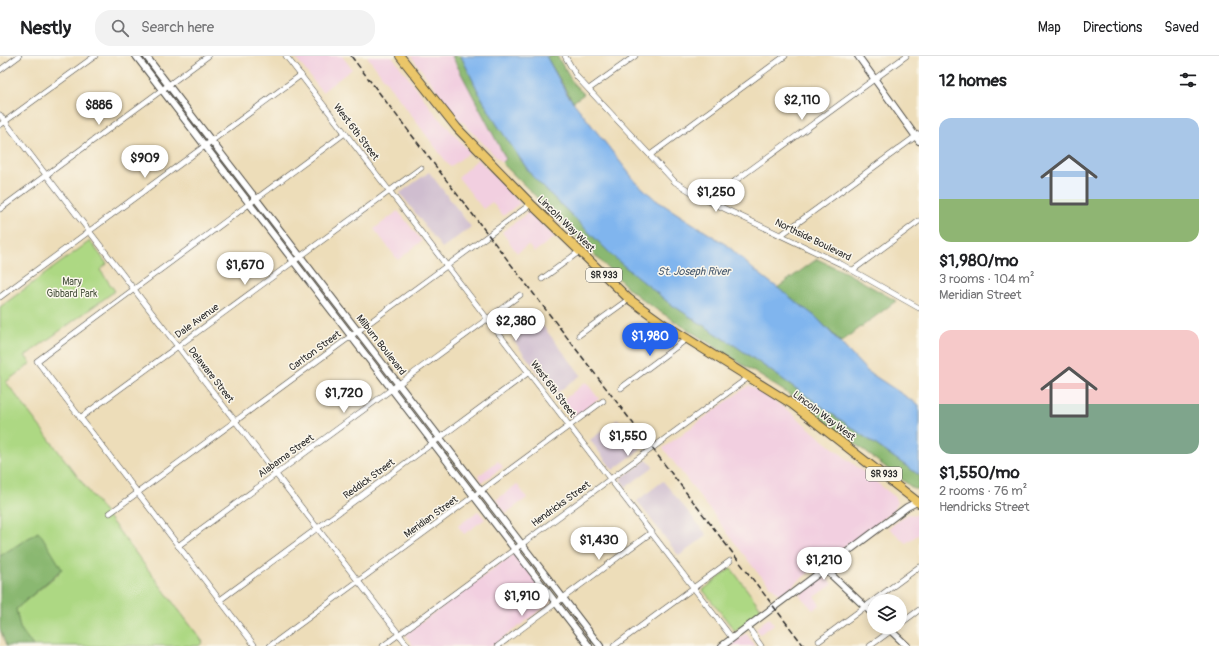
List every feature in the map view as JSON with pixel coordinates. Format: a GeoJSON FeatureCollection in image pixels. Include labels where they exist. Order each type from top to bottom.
{"type":"FeatureCollection","features":[{"type":"Feature","properties":{"kind":"main road","name":"Lincoln Way West"},"geometry":{"type":"LineString","coordinates":[[400,56],[457,128],[530,204],[629,299],[650,315],[749,376],[802,412],[918,502]]}},
{"type":"Feature","properties":{"kind":"street"},"geometry":{"type":"LineString","coordinates":[[0,70],[19,56]]}},
{"type":"Feature","properties":{"kind":"street"},"geometry":{"type":"LineString","coordinates":[[0,125],[96,56]]}},
{"type":"Feature","properties":{"kind":"street","name":"Milburn Boulevard"},"geometry":{"type":"LineString","coordinates":[[136,56],[589,646]]}},
{"type":"Feature","properties":{"kind":"street","name":"Milburn Boulevard"},"geometry":{"type":"LineString","coordinates":[[146,56],[600,646]]}},
{"type":"Feature","properties":{"kind":"street"},"geometry":{"type":"LineString","coordinates":[[0,209],[208,56]]}},
{"type":"Feature","properties":{"kind":"street","name":"West 6th Street"},"geometry":{"type":"LineString","coordinates":[[286,56],[732,638]]}},
{"type":"Feature","properties":{"kind":"street","name":"Northside Boulevard"},"geometry":{"type":"LineString","coordinates":[[565,56],[577,77],[675,182],[853,270],[919,308]]}},
{"type":"Feature","properties":{"kind":"street"},"geometry":{"type":"LineString","coordinates":[[589,89],[635,56]]}},
{"type":"Feature","properties":{"kind":"street"},"geometry":{"type":"LineString","coordinates":[[650,155],[785,56]]}},
{"type":"Feature","properties":{"kind":"street"},"geometry":{"type":"LineString","coordinates":[[781,235],[918,137],[874,80],[858,56]]}},
{"type":"Feature","properties":{"kind":"street"},"geometry":{"type":"LineString","coordinates":[[709,200],[906,56]]}},
{"type":"Feature","properties":{"kind":"street"},"geometry":{"type":"LineString","coordinates":[[0,297],[301,75]]}},
{"type":"Feature","properties":{"kind":"street","name":"Delaware Street"},"geometry":{"type":"LineString","coordinates":[[0,115],[408,646]]}},
{"type":"Feature","properties":{"kind":"street"},"geometry":{"type":"LineString","coordinates":[[255,646],[37,361],[345,133]]}},
{"type":"Feature","properties":{"kind":"street","name":"Dale Avenue"},"geometry":{"type":"LineString","coordinates":[[80,418],[420,168]]}},
{"type":"Feature","properties":{"kind":"street","name":"Carlton Street"},"geometry":{"type":"LineString","coordinates":[[110,513],[530,204]]}},
{"type":"Feature","properties":{"kind":"street"},"geometry":{"type":"LineString","coordinates":[[853,270],[919,221]]}},
{"type":"Feature","properties":{"kind":"street"},"geometry":{"type":"LineString","coordinates":[[542,279],[580,251]]}},
{"type":"Feature","properties":{"kind":"street","name":"Alabama Street"},"geometry":{"type":"LineString","coordinates":[[178,546],[520,295]]}},
{"type":"Feature","properties":{"kind":"street"},"geometry":{"type":"LineString","coordinates":[[579,335],[629,299]]}},
{"type":"Feature","properties":{"kind":"street"},"geometry":{"type":"LineString","coordinates":[[621,388],[688,338]]}},
{"type":"Feature","properties":{"kind":"street","name":"Reddick Street"},"geometry":{"type":"LineString","coordinates":[[220,600],[529,372]]}},
{"type":"Feature","properties":{"kind":"street","name":"Hendricks Street"},"geometry":{"type":"LineString","coordinates":[[383,646],[522,545],[749,376]]}},
{"type":"Feature","properties":{"kind":"street","name":"Meridian Street"},"geometry":{"type":"LineString","coordinates":[[270,646],[603,401]]}},
{"type":"Feature","properties":{"kind":"street"},"geometry":{"type":"LineString","coordinates":[[722,646],[918,502]]}},
{"type":"Feature","properties":{"kind":"street"},"geometry":{"type":"LineString","coordinates":[[498,646],[652,532]]}},
{"type":"Feature","properties":{"kind":"street"},"geometry":{"type":"LineString","coordinates":[[614,646],[730,561]]}},
{"type":"Feature","properties":{"kind":"street"},"geometry":{"type":"LineString","coordinates":[[819,641],[919,567]]}},
{"type":"Feature","properties":{"kind":"street"},"geometry":{"type":"LineString","coordinates":[[825,569],[865,607]]}},
{"type":"Feature","properties":{"kind":"street"},"geometry":{"type":"LineString","coordinates":[[907,619],[919,610]]}},
{"type":"Feature","properties":{"kind":"street"},"geometry":{"type":"LineString","coordinates":[[748,627],[761,646]]}},
{"type":"Feature","properties":{"kind":"street"},"geometry":{"type":"LineString","coordinates":[[870,646],[884,634]]}},
{"type":"Feature","properties":{"kind":"street"},"geometry":{"type":"LineString","coordinates":[[896,634],[907,646]]}},
{"type":"Feature","properties":{"kind":"shaded area"},"geometry":{"type":"Polygon","coordinates":[[[342,56],[352,69],[322,92],[295,57],[342,56]]]}},
{"type":"Feature","properties":{"kind":"shaded area"},"geometry":{"type":"Polygon","coordinates":[[[367,56],[392,56],[434,112],[470,152],[450,167],[367,56]]]}},
{"type":"Feature","properties":{"kind":"shaded area"},"geometry":{"type":"Polygon","coordinates":[[[411,56],[452,56],[506,159],[502,163],[454,113],[411,56]]]}},
{"type":"Feature","properties":{"kind":"shaded area"},"geometry":{"type":"Polygon","coordinates":[[[478,159],[520,203],[503,216],[492,202],[483,209],[458,177],[478,159]]]}},
{"type":"Feature","properties":{"kind":"shaded area"},"geometry":{"type":"Polygon","coordinates":[[[429,172],[471,227],[442,248],[400,193],[429,172]]]}},
{"type":"Feature","properties":{"kind":"shaded area"},"geometry":{"type":"Polygon","coordinates":[[[398,211],[422,241],[398,260],[374,229],[398,211]]]}},
{"type":"Feature","properties":{"kind":"shaded area"},"geometry":{"type":"Polygon","coordinates":[[[529,212],[555,237],[534,252],[528,245],[517,253],[502,232],[529,212]]]}},
{"type":"Feature","properties":{"kind":"shaded area"},"geometry":{"type":"Polygon","coordinates":[[[539,321],[581,375],[555,394],[513,340],[539,321]]]}},
{"type":"Feature","properties":{"kind":"shaded area"},"geometry":{"type":"Polygon","coordinates":[[[586,382],[599,399],[573,418],[560,402],[586,382]]]}},
{"type":"Feature","properties":{"kind":"shaded area"},"geometry":{"type":"Polygon","coordinates":[[[749,385],[792,413],[817,435],[895,497],[897,503],[894,511],[807,574],[781,596],[757,572],[663,448],[749,385]]]}},
{"type":"Feature","properties":{"kind":"shaded area"},"geometry":{"type":"Polygon","coordinates":[[[618,419],[641,449],[613,470],[590,440],[618,419]]]}},
{"type":"Feature","properties":{"kind":"shaded area"},"geometry":{"type":"Polygon","coordinates":[[[647,460],[653,467],[626,487],[620,479],[647,460]]]}},
{"type":"Feature","properties":{"kind":"shaded area"},"geometry":{"type":"Polygon","coordinates":[[[498,461],[503,467],[482,482],[478,476],[498,461]]]}},
{"type":"Feature","properties":{"kind":"shaded area"},"geometry":{"type":"Polygon","coordinates":[[[663,481],[707,535],[679,556],[637,501],[663,481]]]}},
{"type":"Feature","properties":{"kind":"shaded area"},"geometry":{"type":"Polygon","coordinates":[[[517,484],[527,498],[506,513],[496,500],[517,484]]]}},
{"type":"Feature","properties":{"kind":"shaded area"},"geometry":{"type":"Polygon","coordinates":[[[478,511],[485,519],[464,534],[458,526],[478,511]]]}},
{"type":"Feature","properties":{"kind":"shaded area"},"geometry":{"type":"Polygon","coordinates":[[[908,514],[919,515],[919,534],[906,543],[889,528],[908,514]]]}},
{"type":"Feature","properties":{"kind":"shaded area"},"geometry":{"type":"Polygon","coordinates":[[[513,554],[516,554],[551,601],[549,604],[492,646],[413,646],[406,636],[407,633],[513,554]]]}},
{"type":"Feature","properties":{"kind":"shaded area"},"geometry":{"type":"Polygon","coordinates":[[[824,576],[833,584],[815,597],[820,605],[813,610],[799,595],[824,576]]]}},
{"type":"Feature","properties":{"kind":"shaded area"},"geometry":{"type":"Polygon","coordinates":[[[769,617],[774,624],[760,634],[756,628],[769,617]]]}},
{"type":"Feature","properties":{"kind":"shaded area"},"geometry":{"type":"Polygon","coordinates":[[[746,633],[755,646],[728,646],[746,633]]]}},
{"type":"Feature","properties":{"kind":"green space"},"geometry":{"type":"Polygon","coordinates":[[[452,56],[461,56],[496,123],[532,176],[617,260],[669,303],[737,347],[919,475],[919,489],[914,489],[798,400],[648,304],[629,289],[502,163],[506,159],[452,56]]]}},
{"type":"Feature","properties":{"kind":"green space"},"geometry":{"type":"Polygon","coordinates":[[[546,56],[557,56],[573,83],[584,94],[573,102],[546,56]]]}},
{"type":"Feature","properties":{"kind":"green space","name":"Mary Gibbard Park"},"geometry":{"type":"Polygon","coordinates":[[[90,241],[107,264],[100,270],[115,291],[25,356],[31,363],[6,382],[203,642],[199,646],[33,646],[20,628],[16,609],[59,573],[38,532],[0,556],[0,307],[90,241]]]}},
{"type":"Feature","properties":{"kind":"green space"},"geometry":{"type":"Polygon","coordinates":[[[817,259],[847,273],[896,301],[841,342],[816,317],[777,288],[817,259]]]}},
{"type":"Feature","properties":{"kind":"green space"},"geometry":{"type":"Polygon","coordinates":[[[38,532],[62,569],[16,609],[20,628],[33,646],[6,646],[0,629],[0,556],[38,532]]]}},
{"type":"Feature","properties":{"kind":"green space"},"geometry":{"type":"Polygon","coordinates":[[[731,568],[762,610],[735,631],[703,590],[731,568]]]}},
{"type":"Feature","properties":{"kind":"water","name":"St. Joseph River"},"geometry":{"type":"Polygon","coordinates":[[[461,56],[546,56],[567,94],[636,182],[656,200],[728,246],[753,269],[816,317],[867,371],[919,405],[919,475],[737,347],[669,303],[617,260],[532,176],[496,123],[461,56]]]}},
{"type":"Feature","properties":{"kind":"railway"},"geometry":{"type":"LineString","coordinates":[[351,56],[804,646]]}}]}
